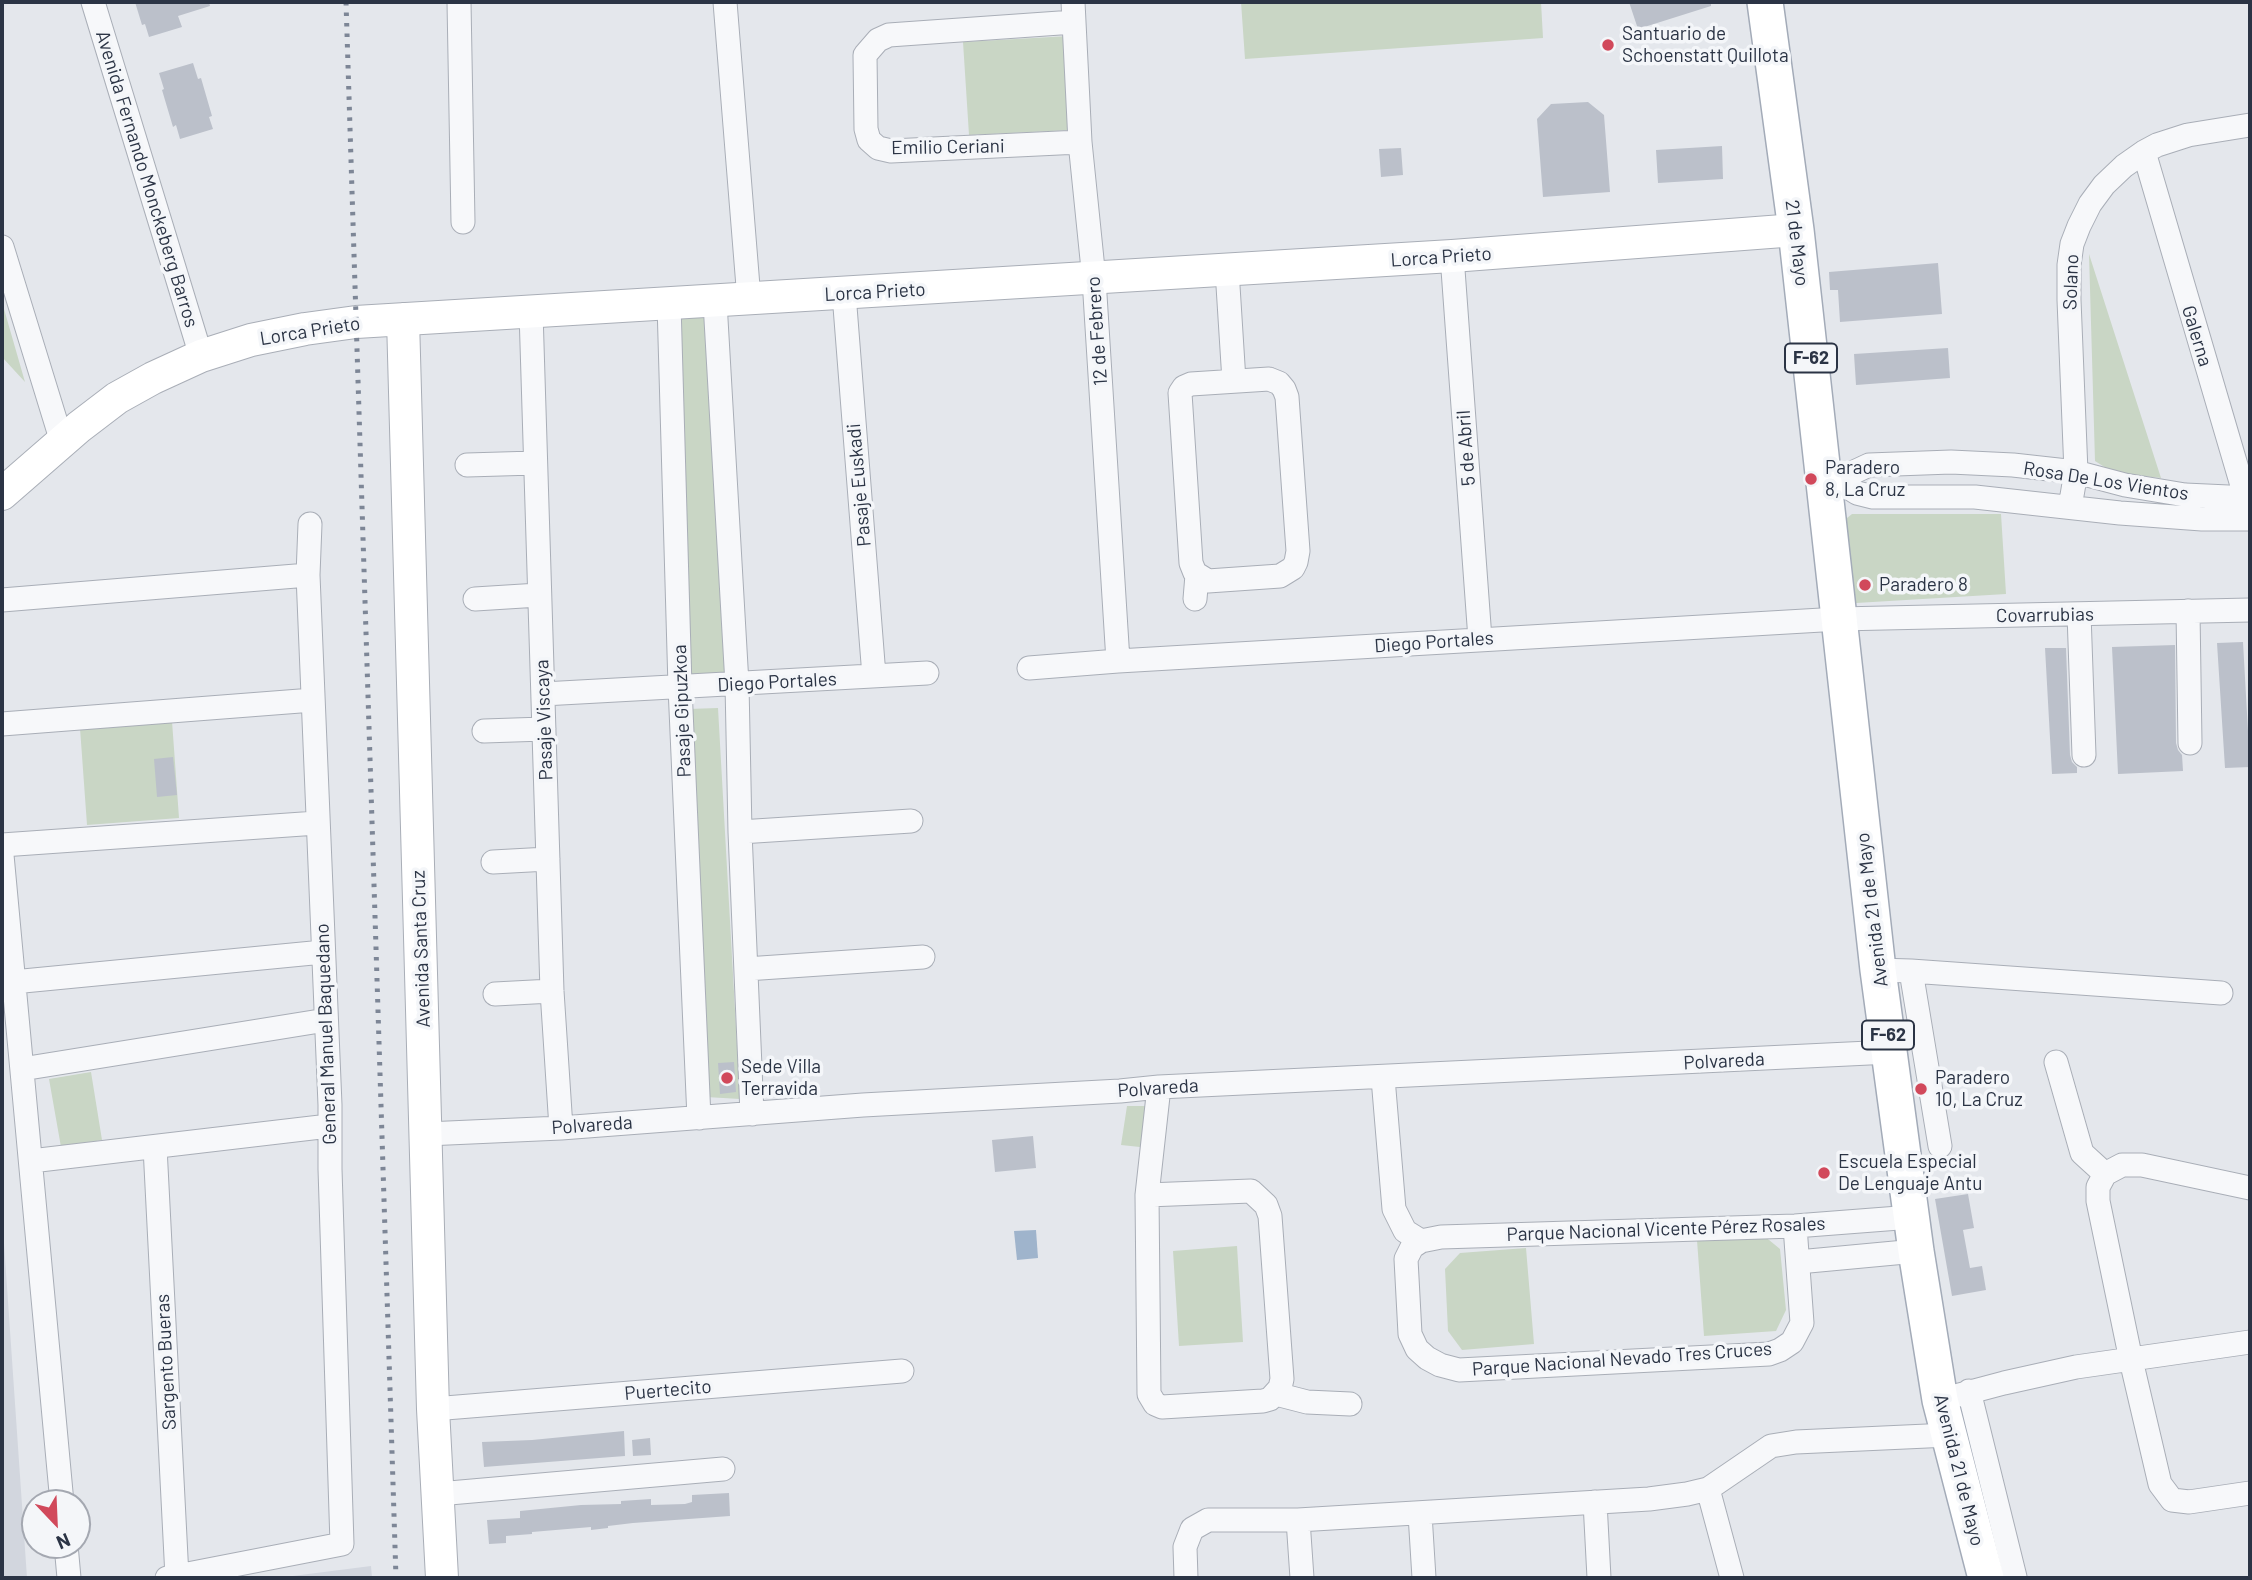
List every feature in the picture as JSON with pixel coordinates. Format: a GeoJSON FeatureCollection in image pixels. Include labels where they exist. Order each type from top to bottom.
{"type":"FeatureCollection","features":[{"type":"Feature","properties":{"kind":"main road","name":"21 de Mayo"},"geometry":{"type":"LineString","coordinates":[[1765,2],[1833,484]]}},
{"type":"Feature","properties":{"kind":"main road","name":"Lorca Prieto"},"geometry":{"type":"LineString","coordinates":[[2,494],[61,442],[117,398],[153,378],[201,356],[251,340],[305,329],[356,322],[1094,279],[1796,230]]}},
{"type":"Feature","properties":{"kind":"main road","name":"Avenida Santa Cruz"},"geometry":{"type":"LineString","coordinates":[[403,320],[433,1409],[442,1578]]}},
{"type":"Feature","properties":{"kind":"main road","name":"Avenida 21 de Mayo"},"geometry":{"type":"LineString","coordinates":[[1833,484],[1839,619],[1895,971],[1890,1052],[1916,1251],[1954,1396],[1949,1435],[2001,1577]]}},
{"type":"Feature","properties":{"kind":"street","name":"Avenida Fernando Monckeberg Barros"},"geometry":{"type":"LineString","coordinates":[[93,2],[201,356]]}},
{"type":"Feature","properties":{"kind":"street"},"geometry":{"type":"LineString","coordinates":[[459,2],[463,222]]}},
{"type":"Feature","properties":{"kind":"street"},"geometry":{"type":"LineString","coordinates":[[726,2],[749,299]]}},
{"type":"Feature","properties":{"kind":"street","name":"12 de Febrero"},"geometry":{"type":"LineString","coordinates":[[1073,12],[1080,142],[1094,279],[1118,661]]}},
{"type":"Feature","properties":{"kind":"street","name":"Emilio Ceriani"},"geometry":{"type":"LineString","coordinates":[[1073,12],[889,35],[878,40],[865,55],[866,129],[869,140],[878,148],[891,151],[1080,142]]}},
{"type":"Feature","properties":{"kind":"street","name":"Solano"},"geometry":{"type":"LineString","coordinates":[[2070,507],[2076,472],[2069,265],[2072,244],[2090,204],[2124,166],[2157,145],[2188,135],[2250,125]]}},
{"type":"Feature","properties":{"kind":"street","name":"Galerna"},"geometry":{"type":"LineString","coordinates":[[2144,152],[2249,509]]}},
{"type":"Feature","properties":{"kind":"street"},"geometry":{"type":"LineString","coordinates":[[3,254],[61,442]]}},
{"type":"Feature","properties":{"kind":"street","name":"5 de Abril"},"geometry":{"type":"LineString","coordinates":[[1452,256],[1479,639]]}},
{"type":"Feature","properties":{"kind":"street"},"geometry":{"type":"LineString","coordinates":[[1227,270],[1234,381]]}},
{"type":"Feature","properties":{"kind":"street","name":"Pasaje Euskadi"},"geometry":{"type":"LineString","coordinates":[[844,294],[874,676]]}},
{"type":"Feature","properties":{"kind":"street"},"geometry":{"type":"LineString","coordinates":[[715,302],[737,684],[740,832],[752,1114]]}},
{"type":"Feature","properties":{"kind":"street","name":"Pasaje Gipuzkoa"},"geometry":{"type":"LineString","coordinates":[[669,304],[680,687],[699,1118]]}},
{"type":"Feature","properties":{"kind":"street","name":"Pasaje Viscaya"},"geometry":{"type":"LineString","coordinates":[[531,312],[552,991],[561,1128]]}},
{"type":"Feature","properties":{"kind":"street"},"geometry":{"type":"LineString","coordinates":[[1195,599],[1197,575],[1191,563],[1180,393],[1184,387],[1191,384],[1269,379],[1279,383],[1284,389],[1297,538],[1296,562],[1293,568],[1280,576],[1208,581],[1197,575]]}},
{"type":"Feature","properties":{"kind":"street","name":"Rosa De Los Vientos"},"geometry":{"type":"LineString","coordinates":[[1833,484],[1869,465],[1951,462],[2076,472],[2125,485],[2249,509]]}},
{"type":"Feature","properties":{"kind":"street"},"geometry":{"type":"LineString","coordinates":[[467,465],[535,463]]}},
{"type":"Feature","properties":{"kind":"street","name":"Rosa De Los Vientos"},"geometry":{"type":"LineString","coordinates":[[1833,484],[1873,497],[1975,498],[2202,519],[2249,509]]}},
{"type":"Feature","properties":{"kind":"street","name":"General Manuel Baquedano"},"geometry":{"type":"LineString","coordinates":[[172,1577],[342,1544],[326,1020],[308,575],[310,524]]}},
{"type":"Feature","properties":{"kind":"street"},"geometry":{"type":"LineString","coordinates":[[2,600],[308,575]]}},
{"type":"Feature","properties":{"kind":"street"},"geometry":{"type":"LineString","coordinates":[[475,598],[539,595]]}},
{"type":"Feature","properties":{"kind":"street","name":"Covarrubias"},"geometry":{"type":"LineString","coordinates":[[1839,619],[2250,610]]}},
{"type":"Feature","properties":{"kind":"street"},"geometry":{"type":"LineString","coordinates":[[2188,611],[2190,743]]}},
{"type":"Feature","properties":{"kind":"street"},"geometry":{"type":"LineString","coordinates":[[2079,614],[2084,755]]}},
{"type":"Feature","properties":{"kind":"street","name":"Diego Portales"},"geometry":{"type":"LineString","coordinates":[[1029,668],[1839,619]]}},
{"type":"Feature","properties":{"kind":"street","name":"Diego Portales"},"geometry":{"type":"LineString","coordinates":[[544,694],[927,673]]}},
{"type":"Feature","properties":{"kind":"street"},"geometry":{"type":"LineString","coordinates":[[2,724],[313,700]]}},
{"type":"Feature","properties":{"kind":"street"},"geometry":{"type":"LineString","coordinates":[[484,731],[544,729]]}},
{"type":"Feature","properties":{"kind":"street"},"geometry":{"type":"LineString","coordinates":[[740,832],[911,821]]}},
{"type":"Feature","properties":{"kind":"street"},"geometry":{"type":"LineString","coordinates":[[2,845],[317,823]]}},
{"type":"Feature","properties":{"kind":"street"},"geometry":{"type":"LineString","coordinates":[[2,855],[61,1489]]}},
{"type":"Feature","properties":{"kind":"street"},"geometry":{"type":"LineString","coordinates":[[493,862],[548,859]]}},
{"type":"Feature","properties":{"kind":"street"},"geometry":{"type":"LineString","coordinates":[[13,982],[323,952]]}},
{"type":"Feature","properties":{"kind":"street"},"geometry":{"type":"LineString","coordinates":[[746,969],[923,957]]}},
{"type":"Feature","properties":{"kind":"street"},"geometry":{"type":"LineString","coordinates":[[1940,1146],[1895,971],[2221,993]]}},
{"type":"Feature","properties":{"kind":"street"},"geometry":{"type":"LineString","coordinates":[[495,994],[552,991]]}},
{"type":"Feature","properties":{"kind":"street"},"geometry":{"type":"LineString","coordinates":[[22,1069],[326,1020]]}},
{"type":"Feature","properties":{"kind":"street","name":"Polvareda"},"geometry":{"type":"LineString","coordinates":[[426,1134],[561,1128],[863,1105],[1158,1087],[1890,1052]]}},
{"type":"Feature","properties":{"kind":"street"},"geometry":{"type":"LineString","coordinates":[[2056,1062],[2082,1153],[2105,1174]]}},
{"type":"Feature","properties":{"kind":"street"},"geometry":{"type":"LineString","coordinates":[[1383,1078],[1394,1209],[1405,1231],[1421,1241]]}},
{"type":"Feature","properties":{"kind":"street"},"geometry":{"type":"LineString","coordinates":[[1147,1195],[1240,1190],[1251,1191],[1266,1205],[1270,1216],[1282,1379],[1276,1394],[1262,1401],[1162,1407],[1152,1400],[1148,1389],[1147,1195],[1158,1087]]}},
{"type":"Feature","properties":{"kind":"street"},"geometry":{"type":"LineString","coordinates":[[31,1161],[329,1126]]}},
{"type":"Feature","properties":{"kind":"street","name":"Sargento Bueras"},"geometry":{"type":"LineString","coordinates":[[155,1147],[172,1577]]}},
{"type":"Feature","properties":{"kind":"street"},"geometry":{"type":"LineString","coordinates":[[2250,1188],[2142,1165],[2122,1165],[2105,1174],[2098,1187],[2098,1201],[2131,1360],[2160,1484],[2172,1500],[2189,1502],[2250,1493]]}},
{"type":"Feature","properties":{"kind":"street","name":"Parque Nacional Vicente Pérez Rosales"},"geometry":{"type":"LineString","coordinates":[[1421,1241],[1454,1236],[1795,1226],[1912,1217]]}},
{"type":"Feature","properties":{"kind":"street","name":"Parque Nacional Nevado Tres Cruces"},"geometry":{"type":"LineString","coordinates":[[1421,1241],[1412,1247],[1406,1259],[1410,1334],[1418,1349],[1427,1358],[1459,1370],[1769,1354],[1780,1350],[1792,1342],[1802,1323],[1795,1226]]}},
{"type":"Feature","properties":{"kind":"street"},"geometry":{"type":"LineString","coordinates":[[1798,1262],[1916,1251]]}},
{"type":"Feature","properties":{"kind":"street"},"geometry":{"type":"LineString","coordinates":[[2001,1577],[1954,1396],[2077,1367],[2250,1342]]}},
{"type":"Feature","properties":{"kind":"street","name":"Puertecito"},"geometry":{"type":"LineString","coordinates":[[433,1409],[902,1371]]}},
{"type":"Feature","properties":{"kind":"street"},"geometry":{"type":"LineString","coordinates":[[1276,1394],[1307,1402],[1350,1404]]}},
{"type":"Feature","properties":{"kind":"street"},"geometry":{"type":"LineString","coordinates":[[1186,1578],[1185,1547],[1192,1529],[1208,1520],[1298,1520],[1420,1514],[1661,1497],[1708,1489],[1771,1446],[1796,1442],[1949,1435]]}},
{"type":"Feature","properties":{"kind":"street"},"geometry":{"type":"LineString","coordinates":[[438,1494],[723,1469]]}},
{"type":"Feature","properties":{"kind":"street"},"geometry":{"type":"LineString","coordinates":[[1708,1489],[1732,1578]]}},
{"type":"Feature","properties":{"kind":"street"},"geometry":{"type":"LineString","coordinates":[[1595,1502],[1599,1578]]}},
{"type":"Feature","properties":{"kind":"street"},"geometry":{"type":"LineString","coordinates":[[1420,1514],[1424,1578]]}},
{"type":"Feature","properties":{"kind":"street"},"geometry":{"type":"LineString","coordinates":[[1298,1520],[1302,1578]]}},
{"type":"Feature","properties":{"kind":"street"},"geometry":{"type":"LineString","coordinates":[[67,1559],[69,1578]]}},
{"type":"Feature","properties":{"kind":"shaded area"},"geometry":{"type":"Polygon","coordinates":[[[2,1214],[21,1491],[21,1559],[26,1559],[27,1578],[2,1578],[2,1214]]]}},
{"type":"Feature","properties":{"kind":"shaded area"},"geometry":{"type":"Polygon","coordinates":[[[371,1566],[372,1578],[277,1578],[371,1566]]]}},
{"type":"Feature","properties":{"kind":"green space"},"geometry":{"type":"Polygon","coordinates":[[[1241,2],[1541,2],[1543,38],[1245,59],[1241,2]]]}},
{"type":"Feature","properties":{"kind":"green space"},"geometry":{"type":"Polygon","coordinates":[[[1069,36],[1072,130],[969,135],[963,42],[1069,36]]]}},
{"type":"Feature","properties":{"kind":"green space"},"geometry":{"type":"Polygon","coordinates":[[[2089,254],[2161,478],[2114,473],[2095,461],[2089,254]]]}},
{"type":"Feature","properties":{"kind":"green space"},"geometry":{"type":"Polygon","coordinates":[[[2,302],[25,382],[2,357],[2,302]]]}},
{"type":"Feature","properties":{"kind":"green space"},"geometry":{"type":"Polygon","coordinates":[[[715,302],[737,684],[680,687],[669,304],[715,302]]]}},
{"type":"Feature","properties":{"kind":"green space"},"geometry":{"type":"Polygon","coordinates":[[[1852,514],[2001,514],[2006,594],[1856,603],[1842,522],[1852,514]]]}},
{"type":"Feature","properties":{"kind":"green space"},"geometry":{"type":"Polygon","coordinates":[[[718,708],[740,1099],[706,1097],[688,709],[718,708]]]}},
{"type":"Feature","properties":{"kind":"green space"},"geometry":{"type":"Polygon","coordinates":[[[172,721],[179,818],[87,825],[80,728],[172,721]]]}},
{"type":"Feature","properties":{"kind":"green space"},"geometry":{"type":"Polygon","coordinates":[[[91,1072],[102,1140],[61,1147],[49,1079],[91,1072]]]}},
{"type":"Feature","properties":{"kind":"green space"},"geometry":{"type":"Polygon","coordinates":[[[1127,1106],[1164,1106],[1159,1149],[1121,1145],[1127,1106]]]}},
{"type":"Feature","properties":{"kind":"green space"},"geometry":{"type":"Polygon","coordinates":[[[1763,1235],[1780,1249],[1786,1310],[1776,1331],[1704,1336],[1697,1240],[1763,1235]]]}},
{"type":"Feature","properties":{"kind":"green space"},"geometry":{"type":"Polygon","coordinates":[[[1237,1246],[1243,1342],[1179,1346],[1173,1251],[1237,1246]]]}},
{"type":"Feature","properties":{"kind":"green space"},"geometry":{"type":"Polygon","coordinates":[[[1526,1248],[1534,1344],[1462,1350],[1448,1331],[1445,1269],[1460,1253],[1526,1248]]]}},
{"type":"Feature","properties":{"kind":"water"},"geometry":{"type":"Polygon","coordinates":[[[1036,1230],[1038,1258],[1017,1260],[1014,1231],[1036,1230]]]}},
{"type":"Feature","properties":{"kind":"building"},"geometry":{"type":"Polygon","coordinates":[[[135,2],[209,2],[210,6],[178,16],[182,27],[149,37],[135,2]]]}},
{"type":"Feature","properties":{"kind":"building"},"geometry":{"type":"Polygon","coordinates":[[[1629,2],[1711,2],[1711,6],[1638,29],[1629,2]]]}},
{"type":"Feature","properties":{"kind":"building"},"geometry":{"type":"Polygon","coordinates":[[[193,63],[198,79],[201,78],[213,129],[180,139],[176,125],[173,127],[159,73],[193,63]]]}},
{"type":"Feature","properties":{"kind":"building"},"geometry":{"type":"Polygon","coordinates":[[[1588,102],[1604,115],[1610,192],[1543,197],[1537,119],[1551,104],[1588,102]]]}},
{"type":"Feature","properties":{"kind":"building"},"geometry":{"type":"Polygon","coordinates":[[[1722,146],[1723,179],[1658,183],[1656,150],[1722,146]]]}},
{"type":"Feature","properties":{"kind":"building"},"geometry":{"type":"Polygon","coordinates":[[[1401,148],[1403,175],[1381,177],[1379,149],[1401,148]]]}},
{"type":"Feature","properties":{"kind":"building"},"geometry":{"type":"Polygon","coordinates":[[[1938,263],[1942,314],[1840,322],[1838,290],[1830,290],[1829,272],[1938,263]]]}},
{"type":"Feature","properties":{"kind":"building"},"geometry":{"type":"Polygon","coordinates":[[[1948,348],[1950,378],[1856,385],[1854,354],[1948,348]]]}},
{"type":"Feature","properties":{"kind":"building"},"geometry":{"type":"Polygon","coordinates":[[[2243,642],[2250,767],[2225,768],[2217,643],[2243,642]]]}},
{"type":"Feature","properties":{"kind":"building"},"geometry":{"type":"Polygon","coordinates":[[[2175,645],[2176,743],[2182,755],[2183,771],[2118,774],[2112,647],[2175,645]]]}},
{"type":"Feature","properties":{"kind":"building"},"geometry":{"type":"Polygon","coordinates":[[[2045,648],[2066,648],[2070,755],[2077,767],[2077,773],[2052,774],[2045,648]]]}},
{"type":"Feature","properties":{"kind":"building"},"geometry":{"type":"Polygon","coordinates":[[[173,757],[177,795],[157,797],[154,759],[173,757]]]}},
{"type":"Feature","properties":{"kind":"building","name":"Sede Villa Terravida"},"geometry":{"type":"Polygon","coordinates":[[[734,1062],[736,1092],[720,1094],[718,1063],[734,1062]]]}},
{"type":"Feature","properties":{"kind":"building"},"geometry":{"type":"Polygon","coordinates":[[[1033,1136],[1036,1168],[995,1172],[992,1140],[1033,1136]]]}},
{"type":"Feature","properties":{"kind":"building"},"geometry":{"type":"Polygon","coordinates":[[[1968,1194],[1974,1228],[1963,1230],[1970,1268],[1982,1266],[1986,1290],[1952,1296],[1935,1199],[1968,1194]]]}},
{"type":"Feature","properties":{"kind":"building"},"geometry":{"type":"Polygon","coordinates":[[[624,1431],[625,1456],[484,1467],[482,1442],[624,1431]]]}},
{"type":"Feature","properties":{"kind":"building"},"geometry":{"type":"Polygon","coordinates":[[[650,1438],[651,1455],[633,1456],[632,1440],[650,1438]]]}},
{"type":"Feature","properties":{"kind":"building"},"geometry":{"type":"Polygon","coordinates":[[[729,1493],[730,1516],[633,1523],[591,1530],[591,1527],[532,1532],[506,1536],[506,1543],[489,1544],[487,1520],[520,1518],[520,1511],[621,1504],[621,1501],[651,1499],[651,1505],[685,1504],[692,1502],[692,1495],[729,1493]]]}},
{"type":"Feature","properties":{"kind":"railway"},"geometry":{"type":"LineString","coordinates":[[346,2],[396,1578]]}},
{"type":"Feature","properties":{"kind":"place","name":"Santuario de Schoenstatt Quillota"},"geometry":{"type":"Point","coordinates":[1608,45]}},
{"type":"Feature","properties":{"kind":"place","name":"Paradero 8, La Cruz"},"geometry":{"type":"Point","coordinates":[1811,479]}},
{"type":"Feature","properties":{"kind":"place","name":"Paradero 8"},"geometry":{"type":"Point","coordinates":[1865,585]}},
{"type":"Feature","properties":{"kind":"place","name":"Sede Villa Terravida"},"geometry":{"type":"Point","coordinates":[727,1078]}},
{"type":"Feature","properties":{"kind":"place","name":"Paradero 10, La Cruz"},"geometry":{"type":"Point","coordinates":[1921,1089]}},
{"type":"Feature","properties":{"kind":"place","name":"Escuela Especial De Lenguaje Antu"},"geometry":{"type":"Point","coordinates":[1824,1173]}}]}
